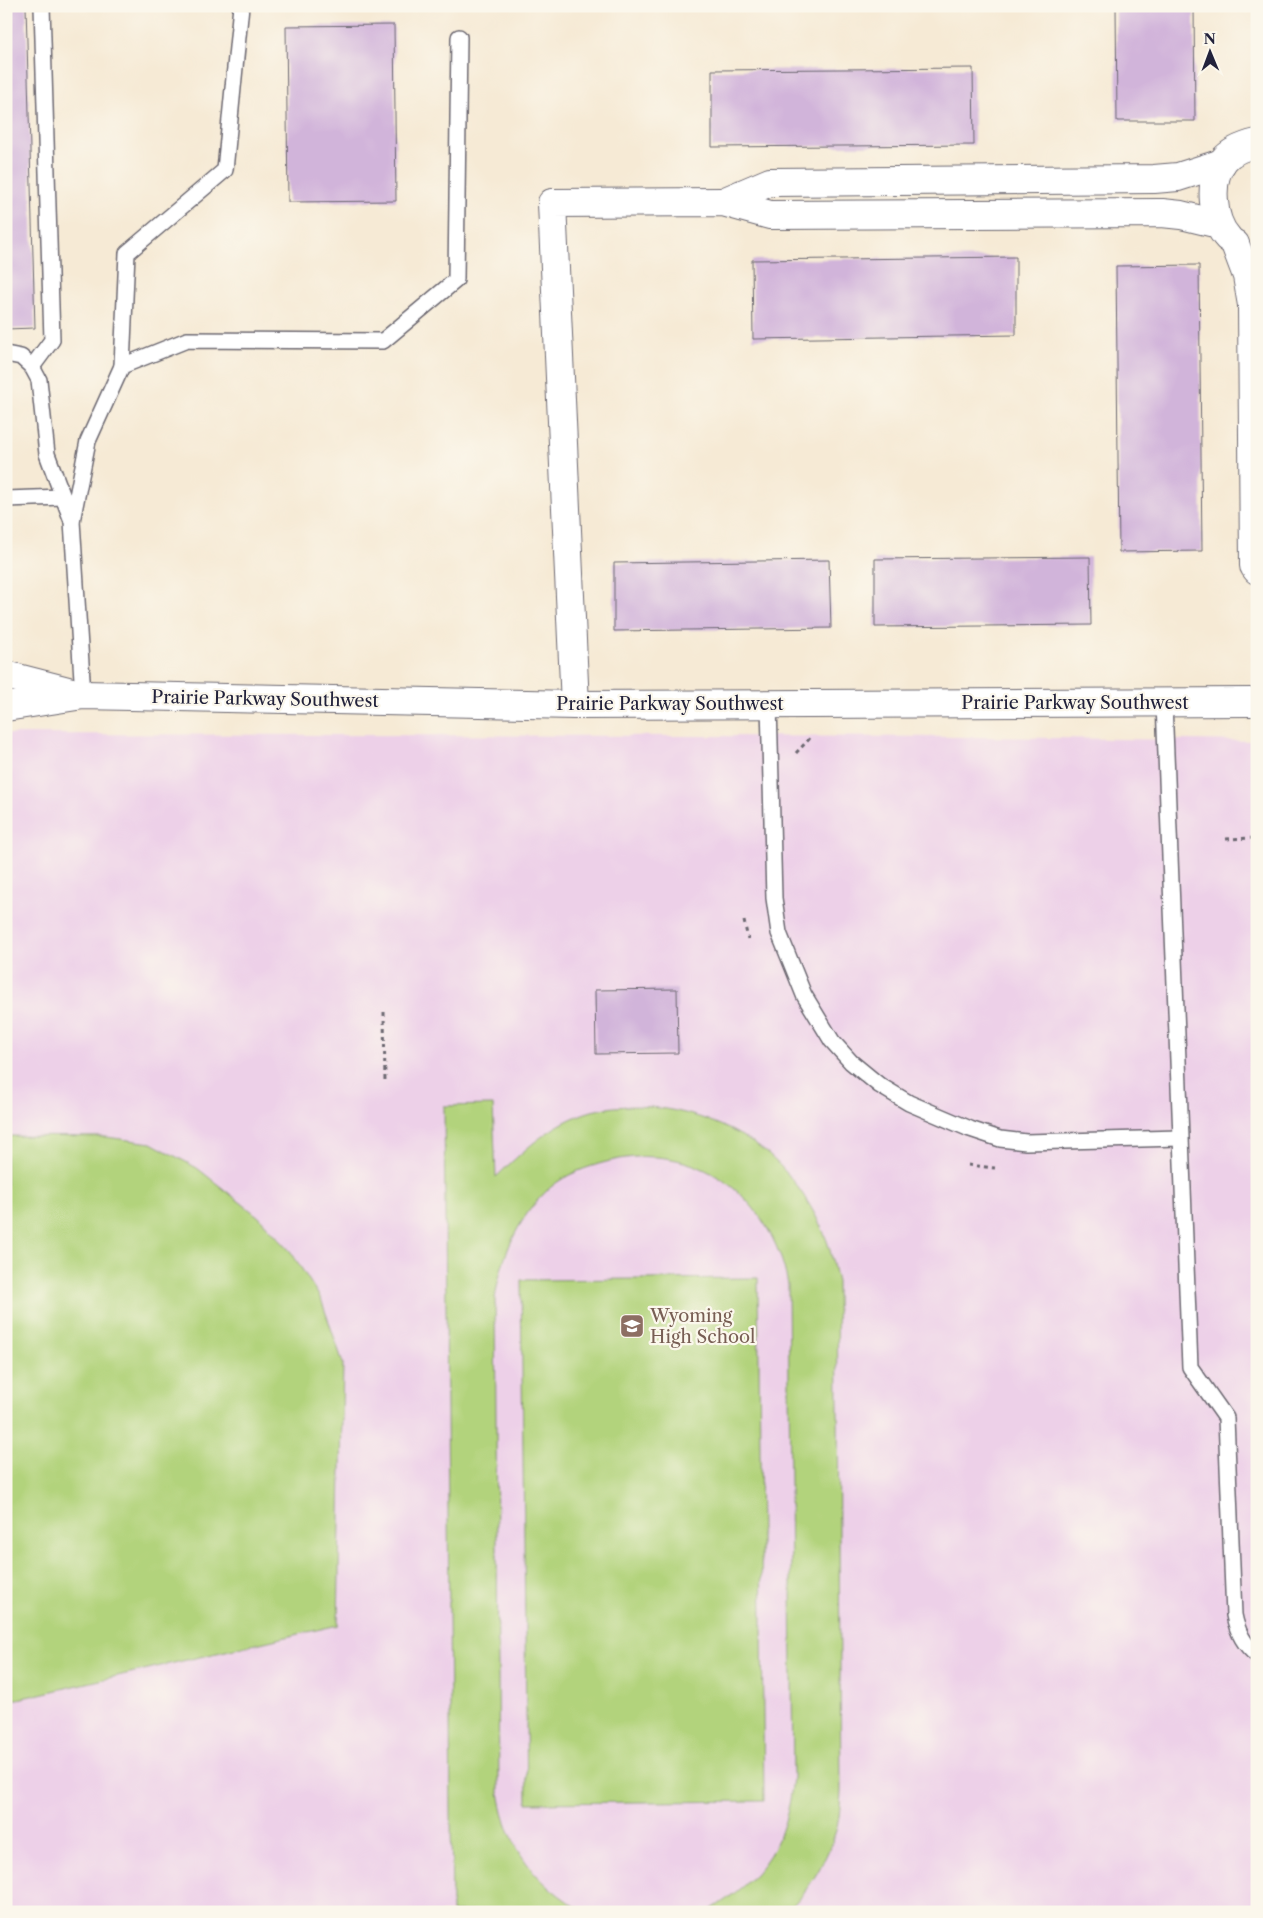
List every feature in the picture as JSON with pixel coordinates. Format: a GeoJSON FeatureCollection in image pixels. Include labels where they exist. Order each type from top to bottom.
{"type":"FeatureCollection","features":[{"type":"Feature","properties":{"kind":"street"},"geometry":{"type":"LineString","coordinates":[[723,202],[770,182],[1154,179],[1186,175],[1222,163],[1241,148],[1257,143]]}},
{"type":"Feature","properties":{"kind":"street"},"geometry":{"type":"LineString","coordinates":[[1222,163],[1214,191],[1236,239],[1247,276],[1252,305],[1254,566],[1257,570]]}},
{"type":"Feature","properties":{"kind":"street"},"geometry":{"type":"LineString","coordinates":[[575,704],[552,203],[723,202],[770,215],[1172,213],[1236,239]]}},
{"type":"Feature","properties":{"kind":"street","name":"Prairie Parkway Southwest"},"geometry":{"type":"LineString","coordinates":[[6,675],[83,695]]}},
{"type":"Feature","properties":{"kind":"street","name":"Prairie Parkway Southwest"},"geometry":{"type":"LineString","coordinates":[[6,706],[83,695],[575,704],[1257,702]]}},
{"type":"Feature","properties":{"kind":"lane"},"geometry":{"type":"LineString","coordinates":[[32,366],[52,340],[42,6]]}},
{"type":"Feature","properties":{"kind":"lane"},"geometry":{"type":"LineString","coordinates":[[83,695],[72,521],[88,442],[122,366],[127,253],[225,170],[242,6]]}},
{"type":"Feature","properties":{"kind":"lane"},"geometry":{"type":"LineString","coordinates":[[122,366],[187,340],[383,341],[456,280],[459,37]]}},
{"type":"Feature","properties":{"kind":"lane"},"geometry":{"type":"LineString","coordinates":[[6,354],[21,357],[32,366],[39,380],[47,454],[72,521]]}},
{"type":"Feature","properties":{"kind":"lane"},"geometry":{"type":"LineString","coordinates":[[6,499],[63,497]]}},
{"type":"Feature","properties":{"kind":"lane"},"geometry":{"type":"LineString","coordinates":[[1164,703],[1190,1367],[1226,1418],[1234,1615],[1238,1631],[1251,1650],[1257,1655]]}},
{"type":"Feature","properties":{"kind":"lane"},"geometry":{"type":"LineString","coordinates":[[770,704],[774,898],[779,933],[804,995],[832,1041],[850,1062],[879,1085],[909,1103],[970,1129],[1000,1139],[1026,1142],[1180,1138]]}},
{"type":"Feature","properties":{"kind":"path"},"geometry":{"type":"LineString","coordinates":[[795,756],[799,748],[812,736]]}},
{"type":"Feature","properties":{"kind":"path"},"geometry":{"type":"LineString","coordinates":[[1226,839],[1257,838]]}},
{"type":"Feature","properties":{"kind":"path"},"geometry":{"type":"LineString","coordinates":[[744,921],[748,939]]}},
{"type":"Feature","properties":{"kind":"path"},"geometry":{"type":"LineString","coordinates":[[384,1012],[385,1083]]}},
{"type":"Feature","properties":{"kind":"path"},"geometry":{"type":"LineString","coordinates":[[968,1165],[995,1168]]}},
{"type":"Feature","properties":{"kind":"shaded area","name":"Wyoming High School"},"geometry":{"type":"Polygon","coordinates":[[[6,734],[987,737],[1257,741],[1257,1912],[6,1912],[6,734]]]}},
{"type":"Feature","properties":{"kind":"green space"},"geometry":{"type":"Polygon","coordinates":[[[493,1105],[496,1177],[540,1138],[564,1122],[592,1111],[614,1107],[662,1108],[686,1113],[732,1130],[770,1156],[796,1184],[810,1206],[829,1246],[837,1281],[841,1792],[838,1823],[829,1850],[810,1884],[786,1912],[707,1912],[743,1886],[769,1857],[785,1821],[793,1777],[788,1285],[779,1253],[765,1225],[747,1201],[725,1182],[699,1167],[670,1159],[639,1157],[606,1162],[577,1172],[557,1182],[539,1198],[520,1224],[513,1238],[502,1268],[495,1299],[499,1792],[509,1831],[527,1863],[538,1877],[552,1889],[585,1912],[504,1912],[502,1910],[501,1912],[452,1912],[444,1106],[493,1105]]]}},
{"type":"Feature","properties":{"kind":"green space"},"geometry":{"type":"Polygon","coordinates":[[[6,1136],[106,1137],[151,1143],[197,1168],[259,1217],[291,1252],[321,1299],[343,1363],[338,1625],[18,1699],[6,1699],[6,1136]]]}},
{"type":"Feature","properties":{"kind":"green space"},"geometry":{"type":"Polygon","coordinates":[[[758,1278],[764,1801],[527,1803],[521,1280],[758,1278]]]}},
{"type":"Feature","properties":{"kind":"building"},"geometry":{"type":"Polygon","coordinates":[[[6,6],[26,6],[35,328],[6,329],[6,6]]]}},
{"type":"Feature","properties":{"kind":"building"},"geometry":{"type":"Polygon","coordinates":[[[1116,6],[1194,6],[1195,121],[1117,121],[1116,6]]]}},
{"type":"Feature","properties":{"kind":"building"},"geometry":{"type":"Polygon","coordinates":[[[394,25],[396,201],[288,202],[286,26],[394,25]]]}},
{"type":"Feature","properties":{"kind":"building"},"geometry":{"type":"Polygon","coordinates":[[[973,68],[974,145],[712,147],[712,70],[973,68]]]}},
{"type":"Feature","properties":{"kind":"building"},"geometry":{"type":"Polygon","coordinates":[[[1016,257],[1016,335],[753,339],[752,260],[1016,257]]]}},
{"type":"Feature","properties":{"kind":"building"},"geometry":{"type":"Polygon","coordinates":[[[1199,265],[1202,551],[1119,552],[1116,266],[1199,265]]]}},
{"type":"Feature","properties":{"kind":"building"},"geometry":{"type":"Polygon","coordinates":[[[1090,557],[1091,625],[875,627],[875,559],[1090,557]]]}},
{"type":"Feature","properties":{"kind":"building"},"geometry":{"type":"Polygon","coordinates":[[[829,560],[831,628],[614,631],[614,563],[829,560]]]}},
{"type":"Feature","properties":{"kind":"building"},"geometry":{"type":"Polygon","coordinates":[[[677,989],[678,1053],[596,1054],[595,990],[677,989]]]}},
{"type":"Feature","properties":{"kind":"place","name":"Wyoming High School"},"geometry":{"type":"Point","coordinates":[632,1326]}}]}
